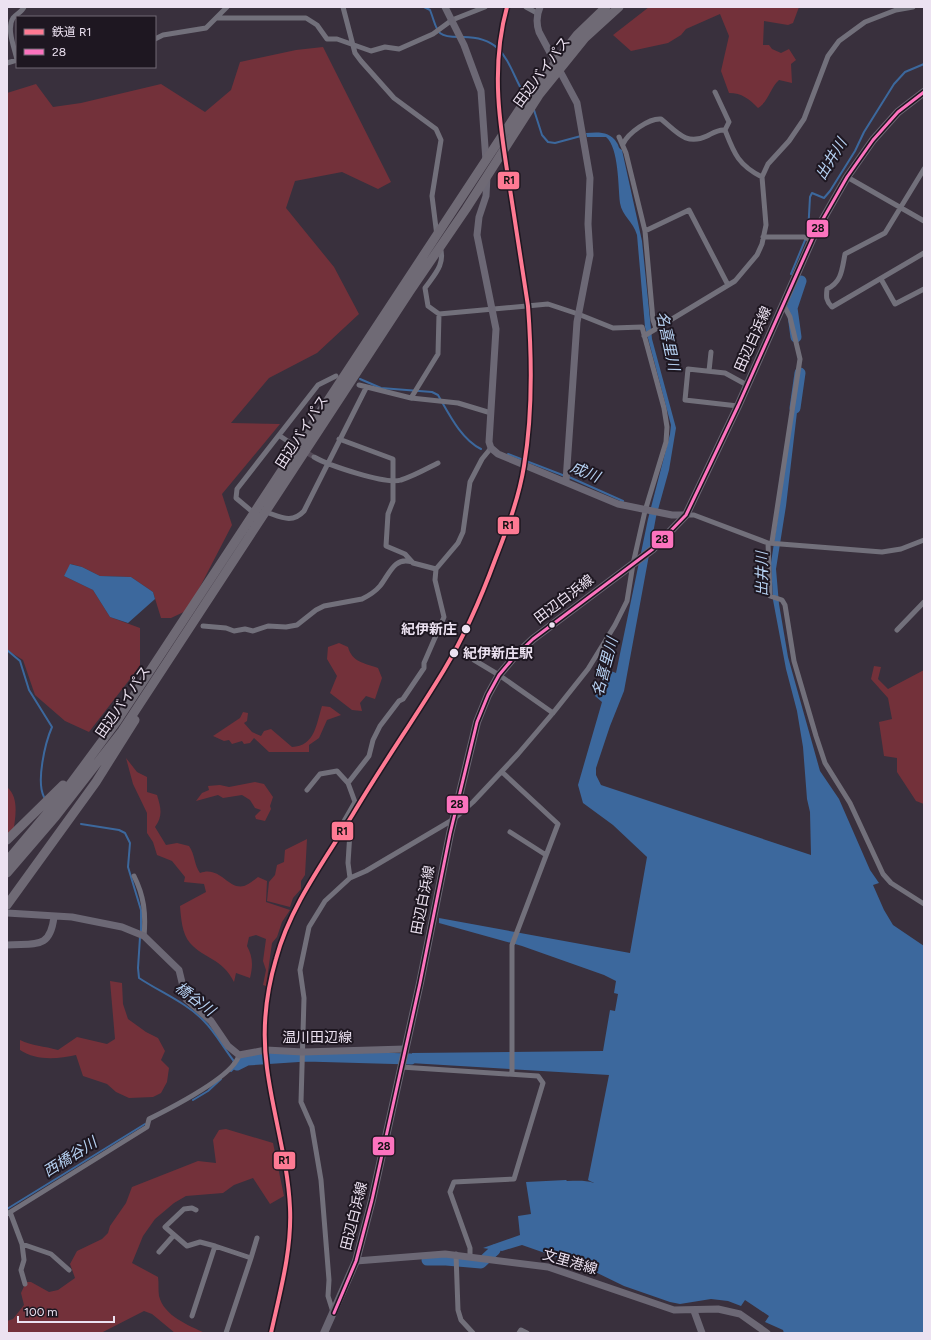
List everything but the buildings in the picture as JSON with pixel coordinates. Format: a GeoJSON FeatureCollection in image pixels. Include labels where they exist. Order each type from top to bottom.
{"type":"FeatureCollection","features":[{"type":"Feature","properties":{"kind":"highway","name":"田辺バイパス"},"geometry":{"type":"LineString","coordinates":[[7,861],[60,798],[118,721],[407,288],[466,209],[539,95],[599,19],[606,7]]}},
{"type":"Feature","properties":{"kind":"highway","name":"田辺バイパス"},"geometry":{"type":"LineString","coordinates":[[599,19],[619,7]]}},
{"type":"Feature","properties":{"kind":"highway","name":"田辺バイパス"},"geometry":{"type":"LineString","coordinates":[[7,873],[59,812],[122,730],[266,512],[407,288]]}},
{"type":"Feature","properties":{"kind":"highway"},"geometry":{"type":"LineString","coordinates":[[7,905],[82,802],[127,735],[162,670]]}},
{"type":"Feature","properties":{"kind":"highway"},"geometry":{"type":"LineString","coordinates":[[7,840],[60,789],[118,721]]}},
{"type":"Feature","properties":{"kind":"main road","name":"田辺白浜線"},"geometry":{"type":"LineString","coordinates":[[324,1333],[334,1314],[356,1261],[372,1200],[454,819],[477,722],[488,695],[499,675],[515,656],[533,639],[653,549],[686,515],[738,406],[783,303],[807,239],[873,140],[898,112],[924,92]]}},
{"type":"Feature","properties":{"kind":"street"},"geometry":{"type":"LineString","coordinates":[[16,56],[10,29],[13,18],[22,12],[24,7]]}},
{"type":"Feature","properties":{"kind":"street"},"geometry":{"type":"LineString","coordinates":[[156,38],[163,35],[206,28],[227,7]]}},
{"type":"Feature","properties":{"kind":"street"},"geometry":{"type":"LineString","coordinates":[[334,1314],[328,1296],[328,1256],[321,1180],[312,1127],[300,1102],[303,1064],[304,998],[300,970],[309,927],[325,901],[350,878],[366,871],[454,819],[502,772],[553,713],[588,669],[627,601],[645,511],[666,442],[667,426],[642,327],[612,328],[548,304],[439,314],[428,306],[425,288],[441,263],[443,256],[435,230],[432,196],[441,140],[436,129],[428,121],[394,98],[355,53],[355,47],[343,7]]}},
{"type":"Feature","properties":{"kind":"street"},"geometry":{"type":"LineString","coordinates":[[446,7],[464,45],[481,91],[487,185],[486,196],[478,217],[477,235],[496,330],[489,442],[491,448],[498,454],[516,463],[566,481],[618,504],[645,511],[694,515],[771,543],[882,552],[901,549],[924,540]]}},
{"type":"Feature","properties":{"kind":"street"},"geometry":{"type":"LineString","coordinates":[[217,18],[306,18],[317,25],[327,39],[337,39],[355,47],[372,51],[385,46],[399,49],[433,34],[452,20],[485,7]]}},
{"type":"Feature","properties":{"kind":"street"},"geometry":{"type":"LineString","coordinates":[[526,7],[538,10],[537,24],[539,32],[565,77],[577,103],[583,129],[590,178],[588,224],[590,255],[578,314],[566,481]]}},
{"type":"Feature","properties":{"kind":"street"},"geometry":{"type":"LineString","coordinates":[[645,335],[735,281],[757,255],[766,225],[762,177],[768,164],[789,141],[804,119],[828,56],[839,41],[865,22],[896,10],[913,7]]}},
{"type":"Feature","properties":{"kind":"street"},"geometry":{"type":"LineString","coordinates":[[715,92],[729,122],[725,130],[736,157],[748,169],[762,177]]}},
{"type":"Feature","properties":{"kind":"street"},"geometry":{"type":"LineString","coordinates":[[623,144],[630,135],[656,119],[662,119],[689,140],[698,140],[717,131],[725,130]]}},
{"type":"Feature","properties":{"kind":"street"},"geometry":{"type":"LineString","coordinates":[[619,137],[623,144],[645,230],[655,329]]}},
{"type":"Feature","properties":{"kind":"street"},"geometry":{"type":"LineString","coordinates":[[924,168],[885,233],[845,254],[841,275],[836,284],[828,289],[826,297],[828,302],[832,307],[924,253]]}},
{"type":"Feature","properties":{"kind":"street"},"geometry":{"type":"LineString","coordinates":[[847,177],[924,222]]}},
{"type":"Feature","properties":{"kind":"street"},"geometry":{"type":"LineString","coordinates":[[645,230],[688,210],[728,285]]}},
{"type":"Feature","properties":{"kind":"street"},"geometry":{"type":"LineString","coordinates":[[763,237],[807,239]]}},
{"type":"Feature","properties":{"kind":"street"},"geometry":{"type":"LineString","coordinates":[[882,279],[895,304],[924,289]]}},
{"type":"Feature","properties":{"kind":"street"},"geometry":{"type":"LineString","coordinates":[[783,303],[790,317],[800,359],[771,543],[770,596],[781,600],[785,605],[794,661],[816,736],[826,763],[850,803],[883,874],[891,883],[924,904]]}},
{"type":"Feature","properties":{"kind":"street"},"geometry":{"type":"LineString","coordinates":[[412,398],[438,354],[439,314]]}},
{"type":"Feature","properties":{"kind":"street"},"geometry":{"type":"LineString","coordinates":[[709,371],[711,352]]}},
{"type":"Feature","properties":{"kind":"street"},"geometry":{"type":"LineString","coordinates":[[738,406],[685,400],[688,369],[725,373],[747,385]]}},
{"type":"Feature","properties":{"kind":"street"},"geometry":{"type":"LineString","coordinates":[[255,514],[238,501],[236,498],[237,489],[280,436],[318,385],[336,376]]}},
{"type":"Feature","properties":{"kind":"street"},"geometry":{"type":"LineString","coordinates":[[359,385],[366,388],[412,398],[448,402],[491,413]]}},
{"type":"Feature","properties":{"kind":"street"},"geometry":{"type":"LineString","coordinates":[[266,512],[292,519],[298,518],[304,511],[326,464],[366,388]]}},
{"type":"Feature","properties":{"kind":"street"},"geometry":{"type":"LineString","coordinates":[[280,436],[289,442]]}},
{"type":"Feature","properties":{"kind":"street"},"geometry":{"type":"LineString","coordinates":[[339,439],[393,459],[393,501],[388,514],[386,546],[405,554],[412,562]]}},
{"type":"Feature","properties":{"kind":"street"},"geometry":{"type":"LineString","coordinates":[[348,784],[369,756],[373,740],[380,726],[399,701],[403,699],[424,668],[424,663],[444,617],[435,580],[436,569],[458,543],[463,532],[470,482],[482,459],[491,448]]}},
{"type":"Feature","properties":{"kind":"street"},"geometry":{"type":"LineString","coordinates":[[314,457],[326,464],[374,478],[399,481],[438,463]]}},
{"type":"Feature","properties":{"kind":"street"},"geometry":{"type":"LineString","coordinates":[[203,626],[226,628],[234,631],[245,629],[253,632],[268,626],[286,627],[298,625],[316,610],[324,606],[367,597],[379,587],[388,572],[399,561],[405,559],[436,569]]}},
{"type":"Feature","properties":{"kind":"street"},"geometry":{"type":"LineString","coordinates":[[897,630],[924,602]]}},
{"type":"Feature","properties":{"kind":"street"},"geometry":{"type":"LineString","coordinates":[[474,660],[499,675],[553,713]]}},
{"type":"Feature","properties":{"kind":"street"},"geometry":{"type":"LineString","coordinates":[[306,790],[320,774],[337,771],[348,784],[355,802],[343,823],[349,828],[350,832],[348,863],[350,878]]}},
{"type":"Feature","properties":{"kind":"street"},"geometry":{"type":"LineString","coordinates":[[502,772],[558,824],[512,945],[512,1074]]}},
{"type":"Feature","properties":{"kind":"street"},"geometry":{"type":"LineString","coordinates":[[510,832],[546,855]]}},
{"type":"Feature","properties":{"kind":"street"},"geometry":{"type":"LineString","coordinates":[[134,876],[143,900],[146,914],[144,936]]}},
{"type":"Feature","properties":{"kind":"street"},"geometry":{"type":"LineString","coordinates":[[7,913],[72,917],[91,920],[144,936],[179,970],[186,999],[211,1021],[228,1046],[238,1057],[231,1067],[195,1095],[150,1119],[148,1127],[8,1213],[22,1244],[24,1260],[21,1270],[25,1284]]}},
{"type":"Feature","properties":{"kind":"street"},"geometry":{"type":"LineString","coordinates":[[7,945],[44,941],[51,935],[54,916]]}},
{"type":"Feature","properties":{"kind":"street","name":"温川田辺線"},"geometry":{"type":"LineString","coordinates":[[238,1057],[266,1050],[303,1052],[405,1050]]}},
{"type":"Feature","properties":{"kind":"street"},"geometry":{"type":"LineString","coordinates":[[401,1066],[538,1076],[543,1083],[514,1179],[454,1182],[450,1192],[473,1256]]}},
{"type":"Feature","properties":{"kind":"street"},"geometry":{"type":"LineString","coordinates":[[196,1210],[192,1208],[184,1209],[165,1227],[187,1246],[200,1242],[251,1258]]}},
{"type":"Feature","properties":{"kind":"street"},"geometry":{"type":"LineString","coordinates":[[159,1252],[174,1235]]}},
{"type":"Feature","properties":{"kind":"street"},"geometry":{"type":"LineString","coordinates":[[226,1333],[257,1238]]}},
{"type":"Feature","properties":{"kind":"street"},"geometry":{"type":"LineString","coordinates":[[22,1244],[51,1254],[69,1270]]}},
{"type":"Feature","properties":{"kind":"street"},"geometry":{"type":"LineString","coordinates":[[192,1316],[215,1246]]}},
{"type":"Feature","properties":{"kind":"street","name":"文里港線"},"geometry":{"type":"LineString","coordinates":[[356,1261],[421,1255],[473,1256],[548,1267],[674,1310],[718,1308],[740,1314],[767,1333]]}},
{"type":"Feature","properties":{"kind":"street"},"geometry":{"type":"LineString","coordinates":[[456,1256],[458,1310],[461,1320],[473,1333]]}},
{"type":"Feature","properties":{"kind":"street"},"geometry":{"type":"LineString","coordinates":[[694,1310],[702,1333]]}},
{"type":"Feature","properties":{"kind":"street"},"geometry":{"type":"LineString","coordinates":[[519,1333],[521,1330],[527,1333]]}},
{"type":"Feature","properties":{"kind":"shaded area"},"geometry":{"type":"Polygon","coordinates":[[[649,7],[799,7],[793,23],[788,25],[764,21],[763,45],[769,45],[772,49],[781,53],[789,49],[796,60],[791,64],[792,83],[779,80],[773,87],[765,102],[758,108],[745,97],[738,94],[729,93],[721,71],[729,36],[720,14],[686,29],[681,35],[668,43],[631,51],[613,35],[649,7]]]}},
{"type":"Feature","properties":{"kind":"shaded area"},"geometry":{"type":"Polygon","coordinates":[[[323,47],[391,182],[378,189],[342,172],[295,181],[286,208],[334,267],[359,314],[317,353],[269,378],[231,423],[280,424],[222,494],[232,525],[188,610],[171,618],[161,618],[153,592],[131,577],[100,576],[82,567],[71,564],[64,576],[93,590],[110,617],[140,628],[140,666],[89,732],[65,721],[35,695],[23,660],[7,650],[7,93],[36,84],[53,107],[81,103],[161,84],[205,112],[231,90],[240,62],[296,50],[323,47]]]}},
{"type":"Feature","properties":{"kind":"shaded area"},"geometry":{"type":"Polygon","coordinates":[[[339,643],[348,647],[352,656],[359,661],[378,668],[382,678],[375,699],[366,696],[360,703],[362,711],[352,710],[330,693],[337,676],[327,659],[328,647],[339,643]]]}},
{"type":"Feature","properties":{"kind":"shaded area"},"geometry":{"type":"Polygon","coordinates":[[[874,666],[881,667],[878,679],[888,689],[924,670],[924,804],[916,801],[897,772],[897,758],[884,756],[879,722],[892,719],[888,698],[871,679],[874,666]]]}},
{"type":"Feature","properties":{"kind":"shaded area"},"geometry":{"type":"Polygon","coordinates":[[[322,706],[330,707],[341,715],[327,720],[319,738],[309,745],[309,752],[269,752],[254,738],[250,743],[244,744],[242,741],[232,744],[229,740],[224,741],[213,736],[240,718],[243,712],[248,713],[247,721],[244,723],[252,732],[261,736],[264,731],[271,729],[292,747],[300,746],[310,739],[316,727],[322,706]]]}},
{"type":"Feature","properties":{"kind":"shaded area"},"geometry":{"type":"Polygon","coordinates":[[[126,758],[137,772],[147,777],[147,792],[157,795],[160,804],[160,815],[158,823],[155,827],[166,845],[177,843],[189,846],[200,873],[207,871],[213,872],[233,885],[244,886],[258,877],[267,881],[266,902],[290,910],[282,922],[277,937],[272,943],[266,986],[263,985],[266,970],[263,961],[266,939],[256,935],[249,937],[247,946],[252,962],[250,978],[236,973],[234,982],[224,968],[195,948],[187,939],[182,926],[180,906],[206,892],[204,884],[184,882],[185,877],[172,861],[157,855],[153,842],[147,833],[147,813],[133,784],[126,758]]]}},
{"type":"Feature","properties":{"kind":"shaded area"},"geometry":{"type":"Polygon","coordinates":[[[255,782],[264,784],[273,797],[270,806],[271,809],[265,821],[256,819],[255,816],[261,810],[255,808],[250,800],[242,795],[223,798],[218,795],[196,801],[202,793],[209,790],[208,786],[220,785],[229,787],[255,782]]]}},
{"type":"Feature","properties":{"kind":"shaded area"},"geometry":{"type":"Polygon","coordinates":[[[7,787],[14,797],[16,809],[13,834],[7,836],[7,787]]]}},
{"type":"Feature","properties":{"kind":"shaded area"},"geometry":{"type":"Polygon","coordinates":[[[307,839],[305,875],[301,881],[301,889],[293,898],[290,907],[267,901],[269,882],[275,875],[277,865],[284,862],[285,850],[307,839]]]}},
{"type":"Feature","properties":{"kind":"shaded area"},"geometry":{"type":"Polygon","coordinates":[[[110,981],[122,983],[123,1004],[128,1019],[146,1032],[158,1038],[165,1051],[161,1060],[169,1068],[167,1082],[161,1093],[153,1097],[129,1098],[116,1092],[107,1084],[83,1076],[76,1055],[47,1058],[26,1054],[20,1050],[20,1040],[34,1045],[58,1050],[77,1037],[107,1044],[115,1039],[110,981]]]}},
{"type":"Feature","properties":{"kind":"shaded area"},"geometry":{"type":"Polygon","coordinates":[[[226,1129],[273,1143],[284,1196],[270,1204],[253,1178],[234,1185],[223,1193],[186,1196],[174,1203],[155,1219],[143,1236],[132,1263],[158,1277],[159,1296],[166,1309],[171,1314],[184,1323],[205,1333],[175,1333],[152,1314],[144,1311],[101,1333],[7,1333],[7,1321],[13,1319],[24,1305],[21,1293],[26,1282],[31,1282],[49,1292],[58,1290],[75,1278],[70,1264],[77,1251],[102,1239],[108,1233],[110,1226],[126,1203],[132,1187],[198,1161],[216,1163],[213,1140],[219,1130],[226,1129]]]}},
{"type":"Feature","properties":{"kind":"water"},"geometry":{"type":"Polygon","coordinates":[[[586,133],[607,134],[614,139],[619,148],[622,150],[642,241],[652,339],[676,428],[669,470],[656,517],[624,691],[596,768],[596,775],[601,785],[811,855],[810,812],[807,799],[803,747],[797,711],[786,669],[773,600],[771,563],[796,393],[799,395],[786,506],[776,569],[779,604],[788,657],[820,771],[839,799],[870,870],[879,883],[873,885],[884,910],[893,925],[924,946],[924,1333],[784,1333],[783,1330],[765,1322],[769,1316],[745,1300],[741,1306],[728,1301],[711,1299],[680,1304],[624,1286],[585,1267],[522,1245],[502,1251],[483,1248],[520,1235],[518,1216],[531,1214],[526,1182],[566,1180],[594,1183],[588,1180],[609,1075],[410,1063],[412,1053],[603,1051],[610,1010],[615,1011],[618,994],[614,993],[616,981],[604,975],[522,946],[439,923],[439,918],[630,953],[647,857],[613,825],[583,803],[578,785],[602,702],[595,696],[611,671],[616,673],[648,519],[671,425],[645,327],[637,235],[621,208],[616,158],[610,142],[606,137],[587,137],[586,133]]]}},
{"type":"Feature","properties":{"kind":"water"},"geometry":{"type":"Polygon","coordinates":[[[70,564],[82,567],[100,576],[131,577],[153,592],[155,599],[128,623],[110,617],[93,590],[64,576],[70,564]]]}},
{"type":"Feature","properties":{"kind":"waterway","name":"名喜里川"},"geometry":{"type":"LineString","coordinates":[[424,7],[430,10],[436,27],[441,34],[445,36],[459,37]]}},
{"type":"Feature","properties":{"kind":"waterway","name":"名喜里川"},"geometry":{"type":"LineString","coordinates":[[463,37],[477,38],[497,47],[509,64],[525,96]]}},
{"type":"Feature","properties":{"kind":"waterway","name":"出井川"},"geometry":{"type":"LineString","coordinates":[[791,274],[808,233],[810,197],[812,193],[824,198],[855,151],[864,132],[894,84],[905,72],[924,64]]}},
{"type":"Feature","properties":{"kind":"waterway","name":"名喜里川"},"geometry":{"type":"LineString","coordinates":[[534,110],[542,135],[548,142],[555,143],[581,136]]}},
{"type":"Feature","properties":{"kind":"waterway","name":"出井川"},"geometry":{"type":"LineString","coordinates":[[796,337],[792,308],[801,281]]}},
{"type":"Feature","properties":{"kind":"waterway","name":"出井川"},"geometry":{"type":"LineString","coordinates":[[795,408],[800,373]]}},
{"type":"Feature","properties":{"kind":"waterway","name":"成川"},"geometry":{"type":"LineString","coordinates":[[360,379],[381,388],[432,392],[438,395],[451,418],[462,433],[474,445],[481,449]]}},
{"type":"Feature","properties":{"kind":"waterway","name":"成川"},"geometry":{"type":"LineString","coordinates":[[508,454],[565,476]]}},
{"type":"Feature","properties":{"kind":"waterway","name":"成川"},"geometry":{"type":"LineString","coordinates":[[569,477],[623,501]]}},
{"type":"Feature","properties":{"kind":"waterway","name":"橋谷川"},"geometry":{"type":"LineString","coordinates":[[7,650],[20,661],[29,690],[52,727],[42,762],[41,782],[44,797]]}},
{"type":"Feature","properties":{"kind":"waterway","name":"橋谷川"},"geometry":{"type":"LineString","coordinates":[[81,824],[119,830],[125,833],[130,843],[128,867],[141,910],[141,933]]}},
{"type":"Feature","properties":{"kind":"waterway","name":"橋谷川"},"geometry":{"type":"LineString","coordinates":[[140,937],[138,968],[139,978],[182,1003],[204,1021],[213,1031],[237,1065],[231,1071]]}},
{"type":"Feature","properties":{"kind":"waterway","name":"橋谷川"},"geometry":{"type":"LineString","coordinates":[[237,1065],[247,1060],[306,1056],[411,1059]]}},
{"type":"Feature","properties":{"kind":"waterway","name":"西橋谷川"},"geometry":{"type":"LineString","coordinates":[[193,1100],[208,1091],[221,1079]]}},
{"type":"Feature","properties":{"kind":"waterway","name":"西橋谷川"},"geometry":{"type":"LineString","coordinates":[[7,1209],[145,1124]]}},
{"type":"Feature","properties":{"kind":"waterway"},"geometry":{"type":"LineString","coordinates":[[427,1260],[481,1263],[495,1250]]}},
{"type":"Feature","properties":{"kind":"tunnel"},"geometry":{"type":"LineString","coordinates":[[289,442],[314,457]]}},
{"type":"Feature","properties":{"kind":"rail line","name":"R1"},"geometry":{"type":"LineString","coordinates":[[271,1333],[285,1271],[290,1224],[289,1190],[267,1068],[265,1041],[267,999],[276,959],[290,920],[309,884],[433,688],[466,630],[504,537],[516,502],[522,478],[529,426],[531,386],[530,346],[528,306],[503,143],[498,98],[499,53],[507,7]]}},
{"type":"Feature","properties":{"kind":"transit line","name":"28"},"geometry":{"type":"LineString","coordinates":[[334,1313],[356,1261],[372,1200],[420,983],[450,834],[477,722],[488,695],[499,675],[515,656],[533,639],[653,549],[686,515],[738,406],[815,233],[847,177],[873,140],[898,112],[924,92]]}},
{"type":"Feature","properties":{"kind":"place","name":"紀伊新庄"},"geometry":{"type":"Point","coordinates":[466,629]}},
{"type":"Feature","properties":{"kind":"place","name":"紀伊新庄駅"},"geometry":{"type":"Point","coordinates":[454,653]}}]}
